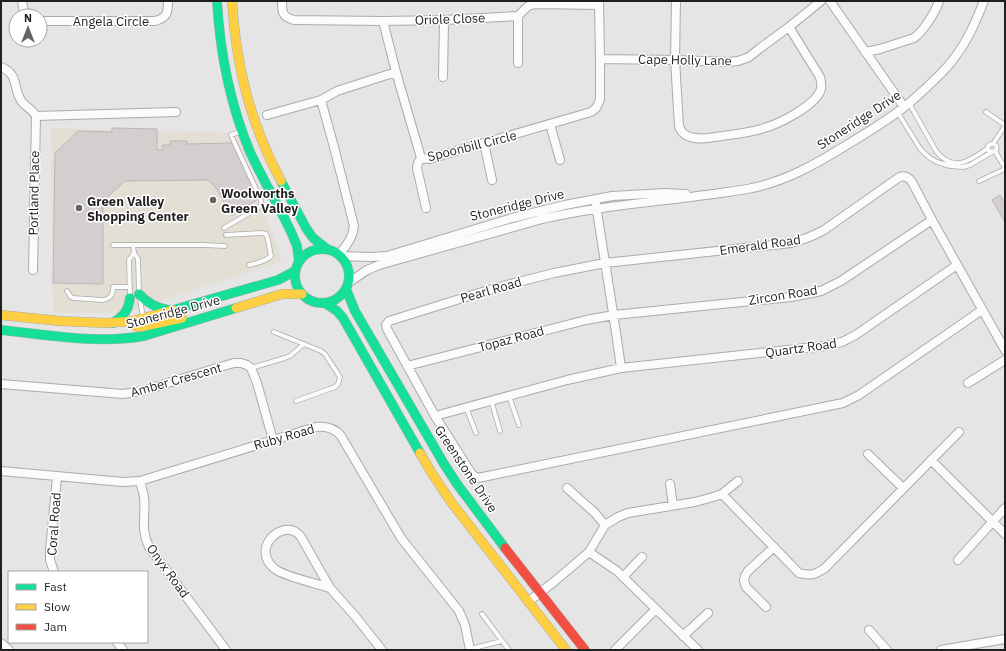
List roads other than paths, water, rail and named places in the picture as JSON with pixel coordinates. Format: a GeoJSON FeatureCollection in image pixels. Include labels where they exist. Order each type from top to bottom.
{"type":"FeatureCollection","features":[{"type":"Feature","properties":{"kind":"main road"},"geometry":{"type":"LineString","coordinates":[[217,1],[220,40],[233,102],[242,131],[250,152],[294,237],[299,262]]}},
{"type":"Feature","properties":{"kind":"main road"},"geometry":{"type":"LineString","coordinates":[[232,1],[233,23],[238,60],[255,123],[280,180],[312,238],[327,249]]}},
{"type":"Feature","properties":{"kind":"main road"},"geometry":{"type":"LineString","coordinates":[[318,249],[327,249],[340,255],[346,262],[349,270],[349,278],[343,294],[336,299],[325,303],[320,303],[312,301],[302,294],[296,284],[295,271],[304,255],[318,249]]}},
{"type":"Feature","properties":{"kind":"main road","name":"Stoneridge Drive"},"geometry":{"type":"LineString","coordinates":[[1,315],[60,321],[112,323],[133,316],[143,318],[172,311],[285,278],[295,271]]}},
{"type":"Feature","properties":{"kind":"main road","name":"Greenstone Drive"},"geometry":{"type":"LineString","coordinates":[[347,286],[355,312],[457,484],[585,650]]}},
{"type":"Feature","properties":{"kind":"main road","name":"Stoneridge Drive"},"geometry":{"type":"LineString","coordinates":[[1,330],[77,338],[118,339],[144,336],[282,294],[302,294]]}},
{"type":"Feature","properties":{"kind":"main road"},"geometry":{"type":"LineString","coordinates":[[112,323],[125,314],[135,296],[148,304],[172,311]]}},
{"type":"Feature","properties":{"kind":"main road"},"geometry":{"type":"LineString","coordinates":[[325,303],[343,318],[431,472],[451,502],[566,650]]}},
{"type":"Feature","properties":{"kind":"main road"},"geometry":{"type":"LineString","coordinates":[[133,316],[134,325],[140,327],[186,317],[205,318]]}},
{"type":"Feature","properties":{"kind":"street","name":"Angela Circle"},"geometry":{"type":"LineString","coordinates":[[48,22],[155,22],[164,18],[167,13],[168,1]]}},
{"type":"Feature","properties":{"kind":"street"},"geometry":{"type":"LineString","coordinates":[[282,1],[283,14],[294,20],[383,21]]}},
{"type":"Feature","properties":{"kind":"street"},"geometry":{"type":"LineString","coordinates":[[676,1],[675,60],[679,126],[684,134],[692,138],[700,139],[752,132],[785,119],[810,104],[816,98],[821,89],[818,73],[789,27]]}},
{"type":"Feature","properties":{"kind":"street","name":"Cape Holly Lane"},"geometry":{"type":"LineString","coordinates":[[600,59],[738,61],[749,57],[821,1]]}},
{"type":"Feature","properties":{"kind":"street"},"geometry":{"type":"LineString","coordinates":[[830,1],[904,108]]}},
{"type":"Feature","properties":{"kind":"street"},"geometry":{"type":"LineString","coordinates":[[866,52],[914,38],[920,34],[938,6],[939,1]]}},
{"type":"Feature","properties":{"kind":"street","name":"Stoneridge Drive"},"geometry":{"type":"LineString","coordinates":[[347,286],[367,270],[379,265],[535,221],[597,208],[657,202],[751,188],[772,183],[792,175],[850,143],[904,108],[936,79],[956,57],[972,30],[984,1]]}},
{"type":"Feature","properties":{"kind":"street"},"geometry":{"type":"LineString","coordinates":[[518,63],[518,16],[527,7],[536,4],[599,3]]}},
{"type":"Feature","properties":{"kind":"street","name":"Spoonbill Circle"},"geometry":{"type":"LineString","coordinates":[[383,21],[421,158],[429,159],[591,112],[596,108],[600,98],[599,3]]}},
{"type":"Feature","properties":{"kind":"street","name":"Oriole Close"},"geometry":{"type":"LineString","coordinates":[[383,21],[444,20],[518,16]]}},
{"type":"Feature","properties":{"kind":"street"},"geometry":{"type":"LineString","coordinates":[[443,77],[444,20]]}},
{"type":"Feature","properties":{"kind":"street"},"geometry":{"type":"LineString","coordinates":[[871,61],[880,49]]}},
{"type":"Feature","properties":{"kind":"street"},"geometry":{"type":"LineString","coordinates":[[1,67],[13,75],[21,100],[36,116],[176,112]]}},
{"type":"Feature","properties":{"kind":"street"},"geometry":{"type":"LineString","coordinates":[[267,115],[321,100],[337,91],[396,72]]}},
{"type":"Feature","properties":{"kind":"street"},"geometry":{"type":"LineString","coordinates":[[321,100],[354,226],[353,234],[346,248],[340,255]]}},
{"type":"Feature","properties":{"kind":"street","name":"Portland Place"},"geometry":{"type":"LineString","coordinates":[[33,270],[36,116]]}},
{"type":"Feature","properties":{"kind":"street"},"geometry":{"type":"LineString","coordinates":[[550,124],[560,160]]}},
{"type":"Feature","properties":{"kind":"street"},"geometry":{"type":"LineString","coordinates":[[484,143],[492,180]]}},
{"type":"Feature","properties":{"kind":"street"},"geometry":{"type":"LineString","coordinates":[[421,158],[417,168],[426,208]]}},
{"type":"Feature","properties":{"kind":"street","name":"Emerald Road"},"geometry":{"type":"LineString","coordinates":[[604,263],[791,243],[803,240],[824,230],[898,178],[904,176],[909,178],[932,220]]}},
{"type":"Feature","properties":{"kind":"street","name":"Stoneridge Drive"},"geometry":{"type":"LineString","coordinates":[[340,255],[371,257],[387,256],[512,218],[612,196],[665,193],[702,196]]}},
{"type":"Feature","properties":{"kind":"street"},"geometry":{"type":"LineString","coordinates":[[435,416],[567,380],[621,368],[595,200]]}},
{"type":"Feature","properties":{"kind":"street"},"geometry":{"type":"LineString","coordinates":[[932,220],[1005,350]]}},
{"type":"Feature","properties":{"kind":"street","name":"Zircon Road"},"geometry":{"type":"LineString","coordinates":[[614,315],[791,297],[821,291],[841,281],[932,220]]}},
{"type":"Feature","properties":{"kind":"street","name":"Pearl Road"},"geometry":{"type":"LineString","coordinates":[[407,366],[387,329],[386,325],[389,321],[496,288],[554,273],[604,263]]}},
{"type":"Feature","properties":{"kind":"street","name":"Quartz Road"},"geometry":{"type":"LineString","coordinates":[[621,368],[797,350],[835,344],[857,334],[957,265]]}},
{"type":"Feature","properties":{"kind":"street"},"geometry":{"type":"LineString","coordinates":[[407,366],[435,416],[474,476],[478,478],[843,403],[859,395],[982,310]]}},
{"type":"Feature","properties":{"kind":"street","name":"Topaz Road"},"geometry":{"type":"LineString","coordinates":[[407,366],[586,320],[614,315]]}},
{"type":"Feature","properties":{"kind":"street"},"geometry":{"type":"LineString","coordinates":[[968,383],[1005,360]]}},
{"type":"Feature","properties":{"kind":"street","name":"Amber Crescent"},"geometry":{"type":"LineString","coordinates":[[1,384],[131,394],[234,363],[241,363],[251,368]]}},
{"type":"Feature","properties":{"kind":"street"},"geometry":{"type":"LineString","coordinates":[[251,368],[257,383],[273,440]]}},
{"type":"Feature","properties":{"kind":"street","name":"Ruby Road"},"geometry":{"type":"LineString","coordinates":[[1,471],[123,482],[140,481],[316,427],[329,427],[338,432],[401,538],[459,611],[465,625],[470,650]]}},
{"type":"Feature","properties":{"kind":"street"},"geometry":{"type":"LineString","coordinates":[[722,494],[799,573],[812,575],[824,568],[959,432]]}},
{"type":"Feature","properties":{"kind":"street"},"geometry":{"type":"LineString","coordinates":[[868,454],[903,488]]}},
{"type":"Feature","properties":{"kind":"street"},"geometry":{"type":"LineString","coordinates":[[931,460],[1005,534]]}},
{"type":"Feature","properties":{"kind":"street","name":"Coral Road"},"geometry":{"type":"LineString","coordinates":[[54,571],[50,560],[50,550],[57,476]]}},
{"type":"Feature","properties":{"kind":"street","name":"Onyx Road"},"geometry":{"type":"LineString","coordinates":[[140,481],[144,498],[144,531],[149,547],[226,650]]}},
{"type":"Feature","properties":{"kind":"street"},"geometry":{"type":"LineString","coordinates":[[528,602],[589,552],[605,525],[618,517],[628,513],[695,502],[722,494],[738,481]]}},
{"type":"Feature","properties":{"kind":"street"},"geometry":{"type":"LineString","coordinates":[[670,484],[673,506]]}},
{"type":"Feature","properties":{"kind":"street"},"geometry":{"type":"LineString","coordinates":[[567,488],[595,513],[605,525]]}},
{"type":"Feature","properties":{"kind":"street"},"geometry":{"type":"LineString","coordinates":[[958,560],[1005,508]]}},
{"type":"Feature","properties":{"kind":"street"},"geometry":{"type":"LineString","coordinates":[[330,588],[286,575],[275,569],[267,560],[265,553],[266,545],[269,540],[281,531],[293,530],[297,533],[301,537],[330,588],[382,650]]}},
{"type":"Feature","properties":{"kind":"street"},"geometry":{"type":"LineString","coordinates":[[766,607],[746,587],[744,581],[748,570],[774,547]]}},
{"type":"Feature","properties":{"kind":"street"},"geometry":{"type":"LineString","coordinates":[[589,552],[623,576],[698,650]]}},
{"type":"Feature","properties":{"kind":"street"},"geometry":{"type":"LineString","coordinates":[[623,576],[642,557]]}},
{"type":"Feature","properties":{"kind":"street"},"geometry":{"type":"LineString","coordinates":[[615,650],[656,609]]}},
{"type":"Feature","properties":{"kind":"street"},"geometry":{"type":"LineString","coordinates":[[683,636],[708,613]]}},
{"type":"Feature","properties":{"kind":"street"},"geometry":{"type":"LineString","coordinates":[[869,630],[886,650]]}},
{"type":"Feature","properties":{"kind":"street"},"geometry":{"type":"LineString","coordinates":[[941,650],[1005,639]]}},
{"type":"Feature","properties":{"kind":"street"},"geometry":{"type":"LineString","coordinates":[[1,643],[9,650]]}},
{"type":"Feature","properties":{"kind":"lane"},"geometry":{"type":"LineString","coordinates":[[904,108],[941,157],[946,161],[958,164],[970,160],[993,144],[1005,126],[986,112]]}},
{"type":"Feature","properties":{"kind":"lane"},"geometry":{"type":"LineString","coordinates":[[904,108],[921,150],[937,162],[955,167],[967,166],[993,152],[997,148],[993,144]]}},
{"type":"Feature","properties":{"kind":"lane"},"geometry":{"type":"LineString","coordinates":[[224,228],[258,208],[262,203],[231,135],[242,131]]}},
{"type":"Feature","properties":{"kind":"lane"},"geometry":{"type":"LineString","coordinates":[[979,181],[1005,168],[993,152],[988,150],[988,148]]}},
{"type":"Feature","properties":{"kind":"lane"},"geometry":{"type":"LineString","coordinates":[[226,235],[266,234],[271,256],[268,259],[249,265]]}},
{"type":"Feature","properties":{"kind":"lane"},"geometry":{"type":"LineString","coordinates":[[113,245],[225,246]]}},
{"type":"Feature","properties":{"kind":"lane"},"geometry":{"type":"LineString","coordinates":[[133,245],[134,253],[138,259],[133,316]]}},
{"type":"Feature","properties":{"kind":"lane"},"geometry":{"type":"LineString","coordinates":[[134,253],[129,260],[130,287],[143,318]]}},
{"type":"Feature","properties":{"kind":"lane"},"geometry":{"type":"LineString","coordinates":[[67,291],[71,297],[74,298],[106,300],[113,292],[113,287],[130,287]]}},
{"type":"Feature","properties":{"kind":"lane"},"geometry":{"type":"LineString","coordinates":[[274,332],[316,348],[325,354],[340,377],[340,381],[335,387],[296,401]]}},
{"type":"Feature","properties":{"kind":"lane"},"geometry":{"type":"LineString","coordinates":[[251,368],[290,356],[304,344]]}},
{"type":"Feature","properties":{"kind":"lane"},"geometry":{"type":"LineString","coordinates":[[509,395],[519,425]]}},
{"type":"Feature","properties":{"kind":"lane"},"geometry":{"type":"LineString","coordinates":[[491,400],[500,431]]}},
{"type":"Feature","properties":{"kind":"lane"},"geometry":{"type":"LineString","coordinates":[[466,407],[476,433]]}},
{"type":"Feature","properties":{"kind":"lane"},"geometry":{"type":"LineString","coordinates":[[482,614],[509,650]]}},
{"type":"Feature","properties":{"kind":"lane"},"geometry":{"type":"LineString","coordinates":[[470,650],[502,641]]}},
{"type":"Feature","properties":{"kind":"place","name":"Woolworths Green Valley"},"geometry":{"type":"Point","coordinates":[213,200]}},
{"type":"Feature","properties":{"kind":"place","name":"Green Valley Shopping Center"},"geometry":{"type":"Point","coordinates":[79,208]}}]}
